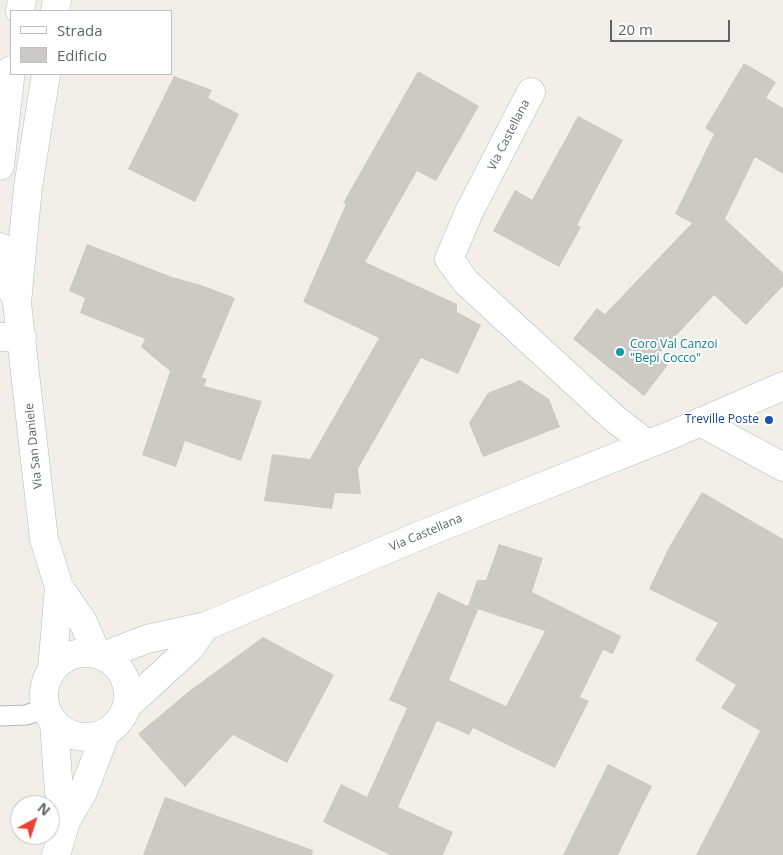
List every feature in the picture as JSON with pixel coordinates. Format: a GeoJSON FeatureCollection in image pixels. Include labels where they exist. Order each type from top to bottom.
{"type":"FeatureCollection","features":[{"type":"Feature","properties":{"kind":"street"},"geometry":{"type":"LineString","coordinates":[[0,166],[10,75]]}},
{"type":"Feature","properties":{"kind":"street","name":"Via San Daniele"},"geometry":{"type":"LineString","coordinates":[[46,75],[28,186],[17,303],[11,337],[44,539],[59,586],[83,622],[100,655]]}},
{"type":"Feature","properties":{"kind":"street","name":"Via Castellana"},"geometry":{"type":"LineString","coordinates":[[531,92],[470,212],[449,259],[466,282],[615,419],[646,443]]}},
{"type":"Feature","properties":{"kind":"street","name":"Via San Daniele"},"geometry":{"type":"LineString","coordinates":[[0,247],[17,303]]}},
{"type":"Feature","properties":{"kind":"street","name":"Via Castellana"},"geometry":{"type":"LineString","coordinates":[[100,655],[147,639],[206,626],[412,538],[700,422],[783,386]]}},
{"type":"Feature","properties":{"kind":"street"},"geometry":{"type":"LineString","coordinates":[[700,422],[783,468]]}},
{"type":"Feature","properties":{"kind":"street","name":"Via San Daniele"},"geometry":{"type":"LineString","coordinates":[[52,670],[59,586]]}},
{"type":"Feature","properties":{"kind":"street"},"geometry":{"type":"LineString","coordinates":[[127,706],[189,649],[206,626]]}},
{"type":"Feature","properties":{"kind":"street"},"geometry":{"type":"LineString","coordinates":[[50,716],[73,736],[87,738],[113,729],[122,718],[127,706],[129,692],[126,679],[119,668],[100,655],[85,652],[71,655],[58,663],[52,670],[44,688],[50,716],[59,792],[66,820]]}},
{"type":"Feature","properties":{"kind":"street"},"geometry":{"type":"LineString","coordinates":[[56,855],[66,820],[83,792],[106,732]]}},
{"type":"Feature","properties":{"kind":"lane"},"geometry":{"type":"LineString","coordinates":[[0,716],[50,716]]}},
{"type":"Feature","properties":{"kind":"building"},"geometry":{"type":"Polygon","coordinates":[[[744,63],[776,82],[766,98],[783,108],[783,174],[755,157],[725,219],[783,273],[783,286],[746,325],[714,295],[657,356],[668,365],[644,396],[573,339],[597,308],[605,314],[692,223],[675,214],[714,134],[705,128],[744,63]]]}},
{"type":"Feature","properties":{"kind":"building"},"geometry":{"type":"Polygon","coordinates":[[[418,71],[479,106],[436,181],[417,171],[365,262],[457,304],[457,312],[481,325],[458,374],[421,358],[358,469],[361,494],[335,493],[332,509],[264,501],[272,454],[310,459],[379,338],[303,302],[346,204],[343,203],[418,71]]]}},
{"type":"Feature","properties":{"kind":"building"},"geometry":{"type":"Polygon","coordinates":[[[174,76],[212,90],[208,98],[239,114],[195,202],[128,169],[174,76]]]}},
{"type":"Feature","properties":{"kind":"building"},"geometry":{"type":"Polygon","coordinates":[[[578,116],[623,140],[577,225],[581,227],[559,267],[493,231],[515,190],[532,200],[578,116]]]}},
{"type":"Feature","properties":{"kind":"building"},"geometry":{"type":"Polygon","coordinates":[[[87,244],[172,277],[201,285],[235,298],[202,377],[207,379],[204,386],[262,401],[241,461],[185,441],[176,467],[142,455],[170,371],[141,347],[145,339],[80,313],[85,298],[69,291],[87,244]]]}},
{"type":"Feature","properties":{"kind":"building"},"geometry":{"type":"Polygon","coordinates":[[[520,380],[549,399],[560,427],[483,457],[469,423],[488,393],[520,380]]]}},
{"type":"Feature","properties":{"kind":"building"},"geometry":{"type":"Polygon","coordinates":[[[702,492],[783,539],[783,855],[696,855],[760,731],[721,708],[736,685],[695,660],[718,623],[649,589],[668,549],[702,492]]]}},
{"type":"Feature","properties":{"kind":"building"},"geometry":{"type":"Polygon","coordinates":[[[499,544],[543,558],[532,592],[621,636],[613,654],[603,650],[580,697],[589,701],[555,768],[473,728],[469,735],[437,721],[398,807],[453,832],[443,855],[390,855],[323,822],[341,784],[367,797],[407,708],[389,700],[438,592],[468,606],[477,580],[486,580],[499,544]],[[474,608],[478,610],[449,680],[506,706],[545,631],[474,608]]]}},
{"type":"Feature","properties":{"kind":"building"},"geometry":{"type":"Polygon","coordinates":[[[263,637],[334,675],[287,763],[233,735],[185,787],[138,734],[188,692],[263,637]]]}},
{"type":"Feature","properties":{"kind":"building"},"geometry":{"type":"Polygon","coordinates":[[[608,764],[652,786],[618,855],[563,855],[608,764]]]}},
{"type":"Feature","properties":{"kind":"building"},"geometry":{"type":"Polygon","coordinates":[[[165,797],[313,850],[312,855],[143,855],[165,797]]]}},
{"type":"Feature","properties":{"kind":"place","name":"Coro Val Canzoi \"Bepi Cocco\""},"geometry":{"type":"Point","coordinates":[620,352]}},
{"type":"Feature","properties":{"kind":"place","name":"Treville Poste"},"geometry":{"type":"Point","coordinates":[769,420]}}]}
